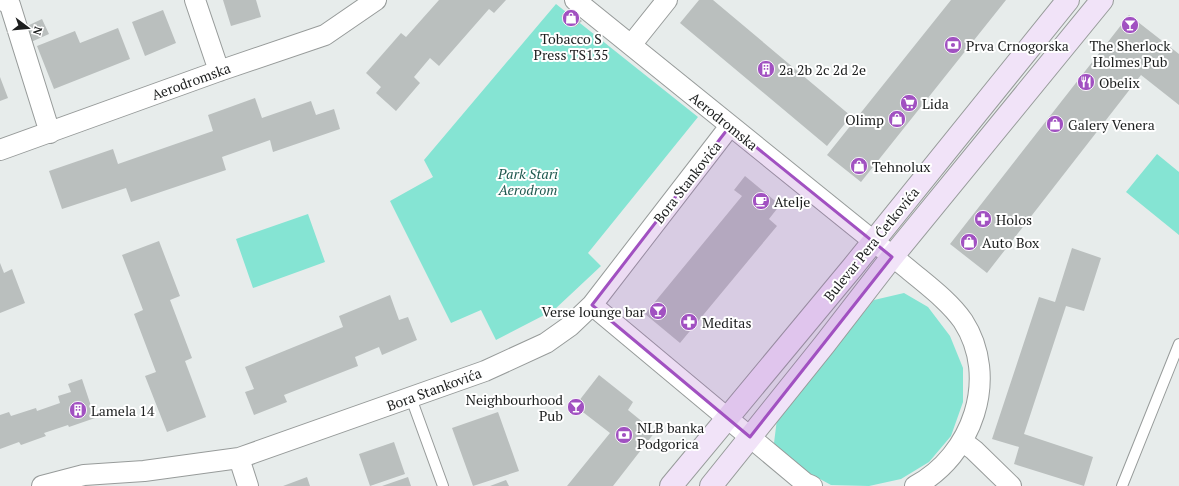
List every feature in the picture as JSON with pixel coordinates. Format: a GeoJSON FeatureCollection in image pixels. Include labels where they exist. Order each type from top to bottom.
{"type":"FeatureCollection","features":[{"type":"Feature","properties":{"kind":"main road","name":"Bulevar Pera Ćetkovića"},"geometry":{"type":"LineString","coordinates":[[671,486],[873,242],[1068,0]]}},
{"type":"Feature","properties":{"kind":"main road","name":"Bulevar Pera Ćetkovića"},"geometry":{"type":"LineString","coordinates":[[711,486],[824,345],[892,257],[1102,0]]}},
{"type":"Feature","properties":{"kind":"street"},"geometry":{"type":"LineString","coordinates":[[3,0],[10,5],[50,133]]}},
{"type":"Feature","properties":{"kind":"street"},"geometry":{"type":"LineString","coordinates":[[195,0],[219,71]]}},
{"type":"Feature","properties":{"kind":"street","name":"Aerodromska"},"geometry":{"type":"LineString","coordinates":[[0,150],[219,71],[325,35],[376,0]]}},
{"type":"Feature","properties":{"kind":"street","name":"Aerodromska"},"geometry":{"type":"LineString","coordinates":[[575,0],[892,257],[949,305],[963,322],[973,341],[978,362],[979,391],[973,418],[962,441],[954,453],[942,467],[915,486]]}},
{"type":"Feature","properties":{"kind":"street"},"geometry":{"type":"LineString","coordinates":[[631,45],[667,0]]}},
{"type":"Feature","properties":{"kind":"street","name":"Bora Stankovića"},"geometry":{"type":"LineString","coordinates":[[42,486],[84,475],[144,470],[239,458],[485,371],[546,343],[570,326],[592,305],[730,126]]}},
{"type":"Feature","properties":{"kind":"street"},"geometry":{"type":"LineString","coordinates":[[592,305],[805,483],[812,486]]}},
{"type":"Feature","properties":{"kind":"street"},"geometry":{"type":"LineString","coordinates":[[962,441],[974,450],[1010,486]]}},
{"type":"Feature","properties":{"kind":"street"},"geometry":{"type":"LineString","coordinates":[[239,458],[248,486]]}},
{"type":"Feature","properties":{"kind":"lane"},"geometry":{"type":"LineString","coordinates":[[1122,486],[1179,344]]}},
{"type":"Feature","properties":{"kind":"lane"},"geometry":{"type":"LineString","coordinates":[[411,398],[443,486]]}},
{"type":"Feature","properties":{"kind":"highlighted area"},"geometry":{"type":"Polygon","coordinates":[[[730,126],[892,257],[750,437],[592,305],[730,126]]]}},
{"type":"Feature","properties":{"kind":"green space","name":"Park Stari Aerodrom"},"geometry":{"type":"Polygon","coordinates":[[[556,4],[698,117],[588,253],[601,266],[554,310],[496,340],[481,310],[451,323],[390,201],[433,177],[424,160],[556,4]]]}},
{"type":"Feature","properties":{"kind":"green space"},"geometry":{"type":"Polygon","coordinates":[[[1157,154],[1179,172],[1179,235],[1126,192],[1157,154]]]}},
{"type":"Feature","properties":{"kind":"green space"},"geometry":{"type":"Polygon","coordinates":[[[308,214],[325,262],[253,288],[236,239],[308,214]]]}},
{"type":"Feature","properties":{"kind":"green space"},"geometry":{"type":"Polygon","coordinates":[[[904,293],[928,307],[950,336],[963,368],[963,402],[951,436],[929,462],[901,479],[869,486],[831,485],[798,467],[774,443],[777,419],[874,300],[904,293]]]}},
{"type":"Feature","properties":{"kind":"building"},"geometry":{"type":"Polygon","coordinates":[[[223,0],[256,0],[261,17],[231,26],[223,0]]]}},
{"type":"Feature","properties":{"kind":"building"},"geometry":{"type":"Polygon","coordinates":[[[439,0],[506,0],[494,13],[489,9],[439,66],[430,58],[414,77],[420,83],[396,111],[376,93],[381,87],[366,73],[401,33],[406,37],[439,0]]]}},
{"type":"Feature","properties":{"kind":"building","name":"2a 2b 2c 2d 2e"},"geometry":{"type":"Polygon","coordinates":[[[699,0],[713,0],[851,116],[827,146],[680,23],[699,0]]]}},
{"type":"Feature","properties":{"kind":"building"},"geometry":{"type":"Polygon","coordinates":[[[951,0],[1006,0],[861,182],[827,155],[951,0]]]}},
{"type":"Feature","properties":{"kind":"building"},"geometry":{"type":"Polygon","coordinates":[[[163,10],[176,43],[145,56],[132,22],[163,10]]]}},
{"type":"Feature","properties":{"kind":"building","name":"Tobacco S Press TS135"},"geometry":{"type":"Polygon","coordinates":[[[569,11],[582,21],[575,27],[561,16],[569,11]]]}},
{"type":"Feature","properties":{"kind":"building"},"geometry":{"type":"Polygon","coordinates":[[[1129,15],[1179,54],[1179,105],[1141,75],[987,273],[950,244],[1129,15]]]}},
{"type":"Feature","properties":{"kind":"building"},"geometry":{"type":"Polygon","coordinates":[[[42,19],[49,34],[31,42],[25,27],[42,19]]]}},
{"type":"Feature","properties":{"kind":"building"},"geometry":{"type":"Polygon","coordinates":[[[118,28],[130,59],[54,89],[37,46],[75,31],[80,43],[118,28]]]}},
{"type":"Feature","properties":{"kind":"building"},"geometry":{"type":"Polygon","coordinates":[[[0,77],[8,98],[0,101],[0,77]]]}},
{"type":"Feature","properties":{"kind":"building"},"geometry":{"type":"Polygon","coordinates":[[[255,98],[262,118],[311,101],[316,115],[334,109],[340,129],[273,152],[270,140],[222,157],[226,170],[131,202],[126,188],[62,209],[49,171],[113,149],[118,164],[213,131],[208,115],[255,98]]]}},
{"type":"Feature","properties":{"kind":"building"},"geometry":{"type":"Polygon","coordinates":[[[745,176],[780,205],[769,219],[777,226],[680,343],[645,314],[742,196],[734,190],[745,176]]]}},
{"type":"Feature","properties":{"kind":"building"},"geometry":{"type":"Polygon","coordinates":[[[159,241],[180,296],[170,300],[192,358],[185,361],[206,417],[167,432],[145,376],[156,372],[134,314],[143,310],[122,255],[159,241]]]}},
{"type":"Feature","properties":{"kind":"building"},"geometry":{"type":"Polygon","coordinates":[[[1072,248],[1101,258],[1084,311],[1066,306],[1024,434],[1093,457],[1084,486],[1014,464],[1019,447],[992,439],[1039,297],[1055,302],[1072,248]]]}},
{"type":"Feature","properties":{"kind":"building"},"geometry":{"type":"Polygon","coordinates":[[[0,263],[4,273],[12,269],[25,303],[0,313],[0,263]]]}},
{"type":"Feature","properties":{"kind":"building"},"geometry":{"type":"Polygon","coordinates":[[[390,295],[399,320],[408,317],[417,340],[382,355],[379,347],[355,357],[358,366],[284,395],[287,402],[254,415],[245,392],[254,389],[245,367],[343,327],[339,316],[390,295]]]}},
{"type":"Feature","properties":{"kind":"building"},"geometry":{"type":"Polygon","coordinates":[[[599,375],[633,402],[628,410],[655,432],[613,486],[567,486],[610,433],[575,406],[599,375]]]}},
{"type":"Feature","properties":{"kind":"building"},"geometry":{"type":"Polygon","coordinates":[[[82,379],[95,418],[69,427],[68,425],[44,433],[46,436],[21,445],[19,442],[0,449],[0,415],[9,412],[11,416],[36,408],[37,411],[60,403],[58,396],[71,392],[68,384],[82,379]]]}},
{"type":"Feature","properties":{"kind":"building"},"geometry":{"type":"Polygon","coordinates":[[[498,412],[519,471],[473,486],[452,428],[498,412]]]}},
{"type":"Feature","properties":{"kind":"building"},"geometry":{"type":"Polygon","coordinates":[[[394,442],[405,474],[370,486],[359,454],[394,442]]]}},
{"type":"Feature","properties":{"kind":"building"},"geometry":{"type":"Polygon","coordinates":[[[307,477],[310,486],[283,486],[307,477]]]}},
{"type":"Feature","properties":{"kind":"building"},"geometry":{"type":"Polygon","coordinates":[[[408,477],[411,486],[382,486],[408,477]]]}},
{"type":"Feature","properties":{"kind":"building"},"geometry":{"type":"Polygon","coordinates":[[[506,480],[509,486],[490,486],[506,480]]]}},
{"type":"Feature","properties":{"kind":"place","name":"Tobacco S Press TS135"},"geometry":{"type":"Point","coordinates":[571,18]}},
{"type":"Feature","properties":{"kind":"place","name":"The Sherlock Holmes Pub"},"geometry":{"type":"Point","coordinates":[1130,25]}},
{"type":"Feature","properties":{"kind":"place","name":"Prva Crnogorska"},"geometry":{"type":"Point","coordinates":[953,45]}},
{"type":"Feature","properties":{"kind":"place","name":"2a 2b 2c 2d 2e"},"geometry":{"type":"Point","coordinates":[766,69]}},
{"type":"Feature","properties":{"kind":"place","name":"Obelix"},"geometry":{"type":"Point","coordinates":[1086,82]}},
{"type":"Feature","properties":{"kind":"place","name":"Lida"},"geometry":{"type":"Point","coordinates":[909,103]}},
{"type":"Feature","properties":{"kind":"place","name":"Olimp"},"geometry":{"type":"Point","coordinates":[897,119]}},
{"type":"Feature","properties":{"kind":"place","name":"Galery Venera"},"geometry":{"type":"Point","coordinates":[1055,124]}},
{"type":"Feature","properties":{"kind":"place","name":"Tehnolux"},"geometry":{"type":"Point","coordinates":[859,166]}},
{"type":"Feature","properties":{"kind":"place","name":"Atelje"},"geometry":{"type":"Point","coordinates":[761,201]}},
{"type":"Feature","properties":{"kind":"place","name":"Holos"},"geometry":{"type":"Point","coordinates":[983,219]}},
{"type":"Feature","properties":{"kind":"place","name":"Auto Box"},"geometry":{"type":"Point","coordinates":[969,242]}},
{"type":"Feature","properties":{"kind":"place","name":"Verse lounge bar"},"geometry":{"type":"Point","coordinates":[658,311]}},
{"type":"Feature","properties":{"kind":"place","name":"Meditas"},"geometry":{"type":"Point","coordinates":[689,322]}},
{"type":"Feature","properties":{"kind":"place","name":"Neighbourhood Pub"},"geometry":{"type":"Point","coordinates":[576,407]}},
{"type":"Feature","properties":{"kind":"place","name":"Lamela 14"},"geometry":{"type":"Point","coordinates":[78,410]}},
{"type":"Feature","properties":{"kind":"place","name":"NLB banka Podgorica"},"geometry":{"type":"Point","coordinates":[624,435]}}]}
